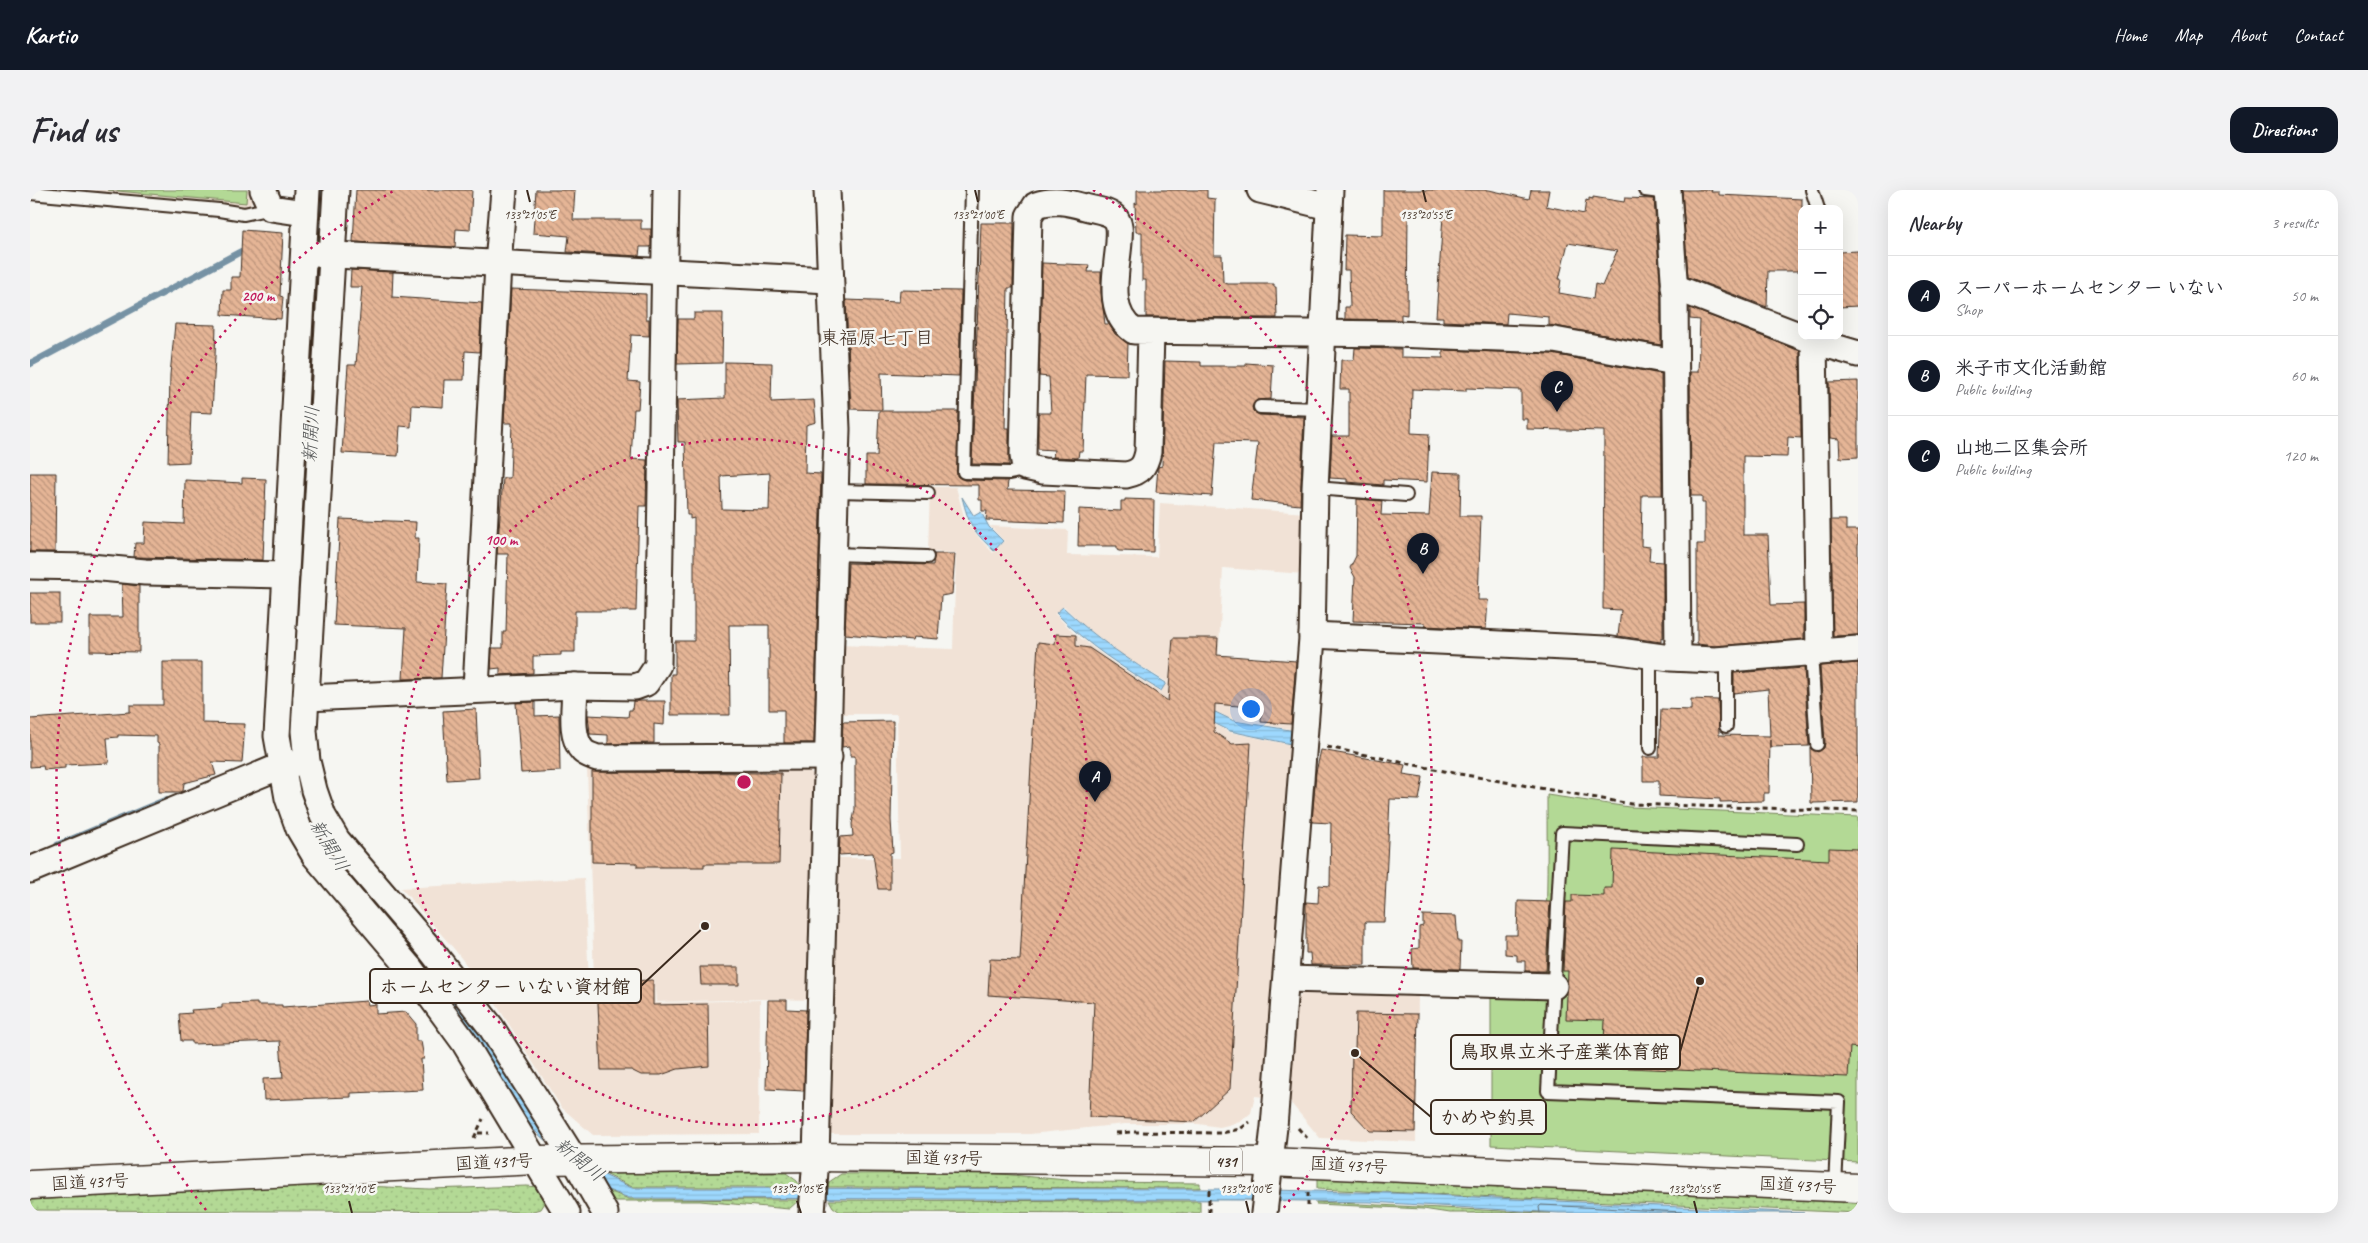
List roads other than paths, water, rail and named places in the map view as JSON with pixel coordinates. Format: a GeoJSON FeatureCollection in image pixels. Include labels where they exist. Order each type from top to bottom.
{"type":"FeatureCollection","features":[{"type":"Feature","properties":{"kind":"highway","name":"国道431号"},"geometry":{"type":"LineString","coordinates":[[30,1184],[565,1159],[816,1160],[1268,1169],[1846,1187]]}},
{"type":"Feature","properties":{"kind":"street"},"geometry":{"type":"LineString","coordinates":[[294,763],[278,727],[286,575],[317,254],[336,190]]}},
{"type":"Feature","properties":{"kind":"street"},"geometry":{"type":"LineString","coordinates":[[476,689],[498,264],[504,190]]}},
{"type":"Feature","properties":{"kind":"street"},"geometry":{"type":"LineString","coordinates":[[306,698],[476,689],[575,686],[634,687],[646,683],[658,665],[663,271],[666,190]]}},
{"type":"Feature","properties":{"kind":"street"},"geometry":{"type":"LineString","coordinates":[[812,1213],[816,1160],[829,757],[836,429],[827,190]]}},
{"type":"Feature","properties":{"kind":"street"},"geometry":{"type":"LineString","coordinates":[[1260,190],[1329,198],[1315,488],[1312,635],[1287,979],[1274,1127],[1264,1213]]}},
{"type":"Feature","properties":{"kind":"street"},"geometry":{"type":"LineString","coordinates":[[1660,191],[1674,287],[1678,658]]}},
{"type":"Feature","properties":{"kind":"street"},"geometry":{"type":"LineString","coordinates":[[267,199],[306,201],[317,254],[306,698],[304,731],[294,763],[288,798],[299,829],[315,856],[491,1027],[547,1116],[565,1159],[567,1213]]}},
{"type":"Feature","properties":{"kind":"street"},"geometry":{"type":"LineString","coordinates":[[1151,332],[1148,452],[1143,468],[1136,473],[1126,475],[1029,469],[1023,462],[1029,216],[1036,204],[1053,201],[1069,203],[1110,214],[1116,219],[1119,232],[1115,300],[1118,316],[1126,326],[1134,331],[1322,333],[1554,340],[1675,362]]}},
{"type":"Feature","properties":{"kind":"street"},"geometry":{"type":"LineString","coordinates":[[317,254],[830,280]]}},
{"type":"Feature","properties":{"kind":"street"},"geometry":{"type":"LineString","coordinates":[[1674,287],[1798,333]]}},
{"type":"Feature","properties":{"kind":"street"},"geometry":{"type":"LineString","coordinates":[[1814,340],[1815,652]]}},
{"type":"Feature","properties":{"kind":"street"},"geometry":{"type":"LineString","coordinates":[[1817,340],[1858,354]]}},
{"type":"Feature","properties":{"kind":"street"},"geometry":{"type":"LineString","coordinates":[[30,566],[286,575]]}},
{"type":"Feature","properties":{"kind":"street"},"geometry":{"type":"LineString","coordinates":[[1312,635],[1605,649],[1678,658],[1726,660],[1858,649]]}},
{"type":"Feature","properties":{"kind":"street"},"geometry":{"type":"LineString","coordinates":[[575,686],[578,744],[584,752],[597,758],[829,757]]}},
{"type":"Feature","properties":{"kind":"street"},"geometry":{"type":"LineString","coordinates":[[30,870],[294,763]]}},
{"type":"Feature","properties":{"kind":"street"},"geometry":{"type":"LineString","coordinates":[[419,958],[464,1042],[565,1159],[599,1203]]}},
{"type":"Feature","properties":{"kind":"street"},"geometry":{"type":"LineString","coordinates":[[1287,979],[1554,986]]}},
{"type":"Feature","properties":{"kind":"lane"},"geometry":{"type":"LineString","coordinates":[[972,190],[964,472],[1010,473],[1029,469]]}},
{"type":"Feature","properties":{"kind":"lane"},"geometry":{"type":"LineString","coordinates":[[1812,190],[1817,205]]}},
{"type":"Feature","properties":{"kind":"lane"},"geometry":{"type":"LineString","coordinates":[[30,194],[244,214],[267,199]]}},
{"type":"Feature","properties":{"kind":"lane"},"geometry":{"type":"LineString","coordinates":[[1260,407],[1319,409]]}},
{"type":"Feature","properties":{"kind":"lane"},"geometry":{"type":"LineString","coordinates":[[1315,488],[1406,495]]}},
{"type":"Feature","properties":{"kind":"lane"},"geometry":{"type":"LineString","coordinates":[[835,491],[928,493]]}},
{"type":"Feature","properties":{"kind":"lane"},"geometry":{"type":"LineString","coordinates":[[834,554],[927,557]]}},
{"type":"Feature","properties":{"kind":"lane"},"geometry":{"type":"LineString","coordinates":[[1815,652],[1817,744]]}},
{"type":"Feature","properties":{"kind":"lane"},"geometry":{"type":"LineString","coordinates":[[1650,655],[1650,748]]}},
{"type":"Feature","properties":{"kind":"lane"},"geometry":{"type":"LineString","coordinates":[[1726,660],[1726,726]]}},
{"type":"Feature","properties":{"kind":"lane"},"geometry":{"type":"LineString","coordinates":[[1797,844],[1562,833],[1548,1091],[1839,1102],[1846,1187]]}},
{"type":"Feature","properties":{"kind":"water","name":"新開川"},"geometry":{"type":"Polygon","coordinates":[[[315,190],[329,190],[303,780],[449,984],[538,1116],[604,1175],[632,1188],[1231,1189],[1392,1193],[1804,1213],[1559,1213],[1370,1202],[1242,1200],[629,1198],[595,1185],[528,1125],[359,900],[300,812],[285,738],[315,190]]]}},
{"type":"Feature","properties":{"kind":"water"},"geometry":{"type":"Polygon","coordinates":[[[962,497],[974,516],[981,512],[989,527],[1003,541],[994,551],[972,527],[962,497]]]}},
{"type":"Feature","properties":{"kind":"water"},"geometry":{"type":"Polygon","coordinates":[[[1063,607],[1112,648],[1166,683],[1161,691],[1119,665],[1068,625],[1056,613],[1063,607]]]}},
{"type":"Feature","properties":{"kind":"water"},"geometry":{"type":"Polygon","coordinates":[[[1209,709],[1234,721],[1296,731],[1295,745],[1230,731],[1204,718],[1209,709]]]}},
{"type":"Feature","properties":{"kind":"waterway"},"geometry":{"type":"LineString","coordinates":[[30,364],[240,252]]}},
{"type":"Feature","properties":{"kind":"waterway"},"geometry":{"type":"LineString","coordinates":[[58,845],[166,800]]}},
{"type":"Feature","properties":{"kind":"place","name":"山地二区集会所"},"geometry":{"type":"Point","coordinates":[1557,412]}},
{"type":"Feature","properties":{"kind":"place","name":"米子市文化活動館"},"geometry":{"type":"Point","coordinates":[1423,574]}},
{"type":"Feature","properties":{"kind":"place","name":"スーパーホームセンター いない"},"geometry":{"type":"Point","coordinates":[1095,802]}},
{"type":"Feature","properties":{"kind":"place","name":"ホームセンター いない資材館"},"geometry":{"type":"Point","coordinates":[705,926]}},
{"type":"Feature","properties":{"kind":"place","name":"鳥取県立米子産業体育館"},"geometry":{"type":"Point","coordinates":[1700,981]}},
{"type":"Feature","properties":{"kind":"place","name":"かめや釣具"},"geometry":{"type":"Point","coordinates":[1355,1053]}},
{"type":"Feature","properties":{"kind":"district","name":"東福原七丁目"},"geometry":{"type":"Point","coordinates":[877,337]}}]}
